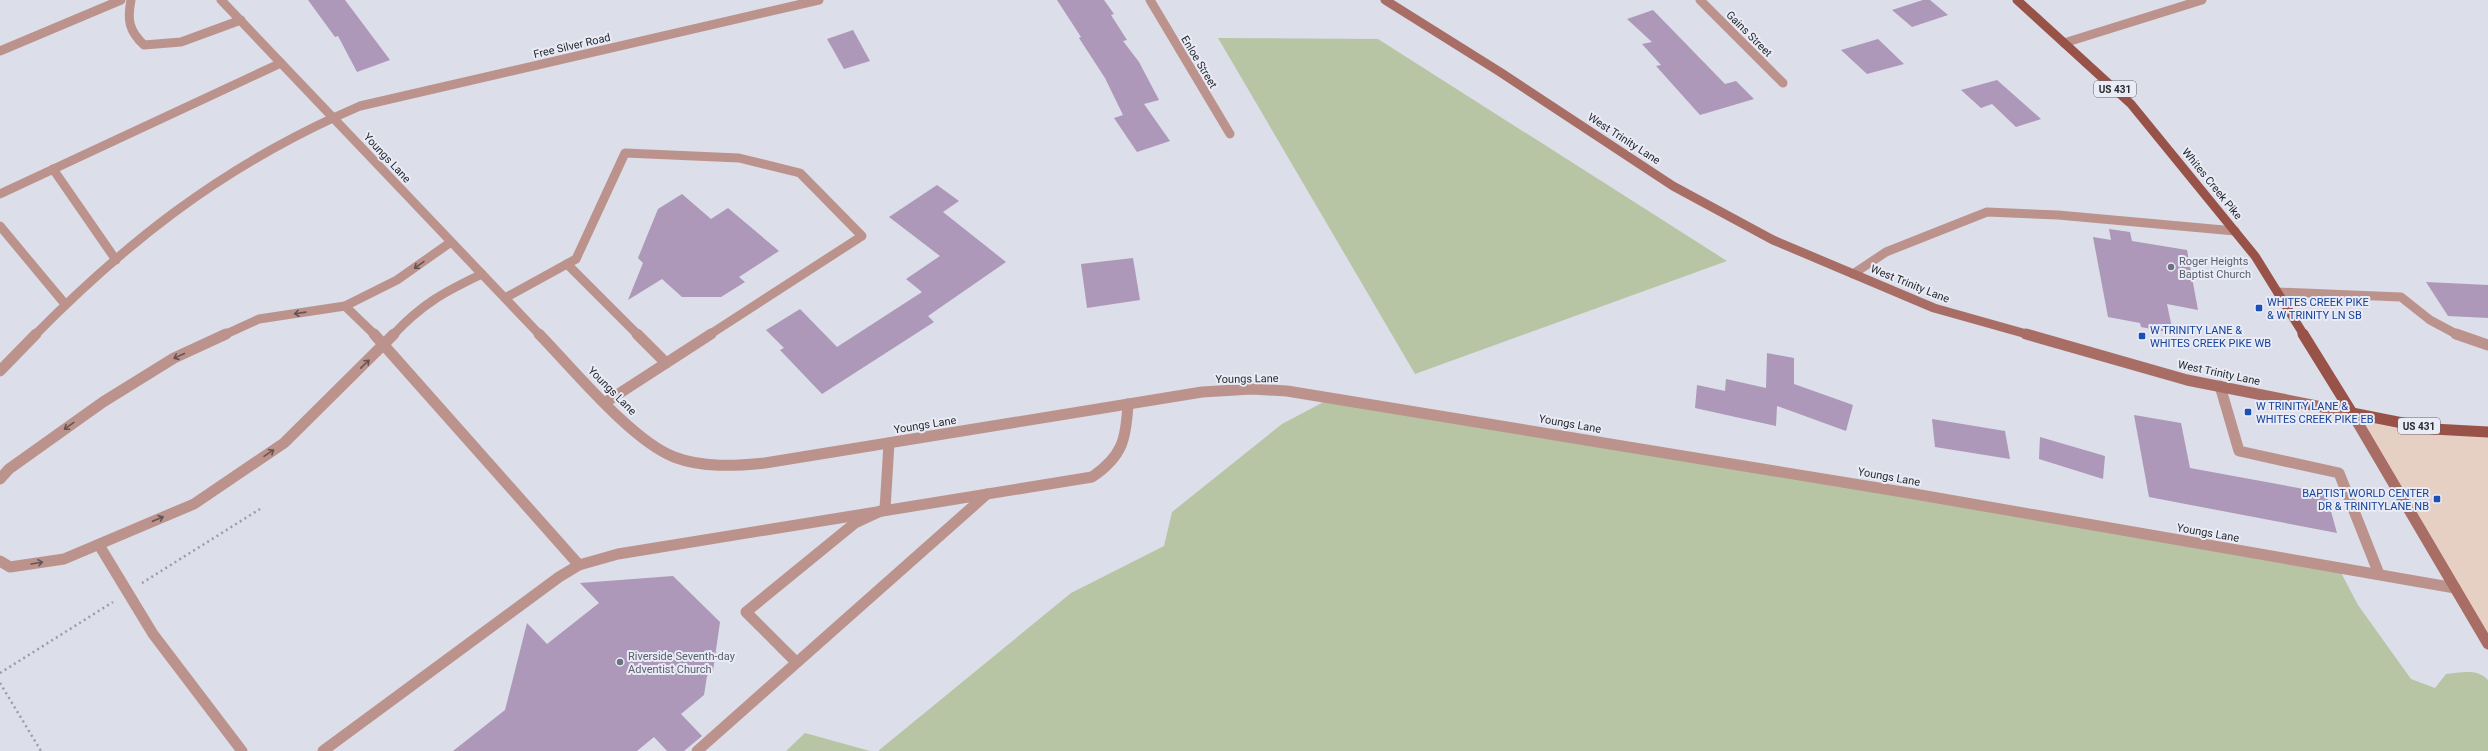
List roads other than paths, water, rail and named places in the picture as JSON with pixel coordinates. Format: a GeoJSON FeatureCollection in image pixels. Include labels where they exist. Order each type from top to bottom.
{"type":"FeatureCollection","features":[{"type":"Feature","properties":{"kind":"main road","name":"West Trinity Lane"},"geometry":{"type":"LineString","coordinates":[[1385,0],[1500,72],[1673,186],[1773,240],[1934,308],[2187,380],[2433,429],[2488,432]]}},
{"type":"Feature","properties":{"kind":"main road","name":"Whites Creek Pike"},"geometry":{"type":"LineString","coordinates":[[2016,0],[2131,104],[2235,231],[2255,256],[2352,413]]}},
{"type":"Feature","properties":{"kind":"main road"},"geometry":{"type":"LineString","coordinates":[[2352,413],[2488,644]]}},
{"type":"Feature","properties":{"kind":"street"},"geometry":{"type":"LineString","coordinates":[[0,51],[121,0]]}},
{"type":"Feature","properties":{"kind":"street"},"geometry":{"type":"LineString","coordinates":[[131,0],[127,24],[134,36],[144,44],[172,44],[205,35],[241,20]]}},
{"type":"Feature","properties":{"kind":"street","name":"Youngs Lane"},"geometry":{"type":"LineString","coordinates":[[221,0],[451,242],[606,402],[648,442],[673,456],[698,464],[729,466],[757,463],[1202,392],[1252,389],[1287,391],[1901,491],[2455,588]]}},
{"type":"Feature","properties":{"kind":"street","name":"Free Silver Road"},"geometry":{"type":"LineString","coordinates":[[0,371],[65,304],[116,260],[220,178],[260,153],[333,118],[360,106],[818,0]]}},
{"type":"Feature","properties":{"kind":"street","name":"Enloe Street"},"geometry":{"type":"LineString","coordinates":[[1150,0],[1230,134]]}},
{"type":"Feature","properties":{"kind":"street","name":"Gains Street"},"geometry":{"type":"LineString","coordinates":[[1700,0],[1783,83]]}},
{"type":"Feature","properties":{"kind":"street"},"geometry":{"type":"LineString","coordinates":[[2064,43],[2202,0]]}},
{"type":"Feature","properties":{"kind":"street"},"geometry":{"type":"LineString","coordinates":[[0,194],[281,63]]}},
{"type":"Feature","properties":{"kind":"street"},"geometry":{"type":"LineString","coordinates":[[505,298],[576,260],[625,153],[739,158],[800,173],[862,236],[606,402]]}},
{"type":"Feature","properties":{"kind":"street"},"geometry":{"type":"LineString","coordinates":[[53,169],[116,260]]}},
{"type":"Feature","properties":{"kind":"street"},"geometry":{"type":"LineString","coordinates":[[1853,274],[1886,252],[1987,212],[2058,215],[2235,231]]}},
{"type":"Feature","properties":{"kind":"street"},"geometry":{"type":"LineString","coordinates":[[0,226],[65,304]]}},
{"type":"Feature","properties":{"kind":"street"},"geometry":{"type":"LineString","coordinates":[[0,479],[9,469],[103,402],[174,358],[258,319],[345,306],[397,280],[451,242]]}},
{"type":"Feature","properties":{"kind":"street"},"geometry":{"type":"LineString","coordinates":[[567,264],[666,363]]}},
{"type":"Feature","properties":{"kind":"street"},"geometry":{"type":"LineString","coordinates":[[0,561],[10,567],[64,559],[194,504],[284,443],[409,318],[444,292],[482,274]]}},
{"type":"Feature","properties":{"kind":"street"},"geometry":{"type":"LineString","coordinates":[[2278,292],[2401,297],[2419,315],[2471,341],[2488,345]]}},
{"type":"Feature","properties":{"kind":"street"},"geometry":{"type":"LineString","coordinates":[[345,306],[384,344],[579,565]]}},
{"type":"Feature","properties":{"kind":"street"},"geometry":{"type":"LineString","coordinates":[[2220,386],[2239,452],[2339,473],[2379,574]]}},
{"type":"Feature","properties":{"kind":"street"},"geometry":{"type":"LineString","coordinates":[[322,751],[559,577],[579,565],[618,554],[885,509],[1092,477],[1107,468],[1120,453],[1126,437],[1128,404]]}},
{"type":"Feature","properties":{"kind":"street"},"geometry":{"type":"LineString","coordinates":[[885,509],[889,443]]}},
{"type":"Feature","properties":{"kind":"street"},"geometry":{"type":"LineString","coordinates":[[697,751],[987,494]]}},
{"type":"Feature","properties":{"kind":"street"},"geometry":{"type":"LineString","coordinates":[[796,662],[746,612],[855,522],[885,509]]}},
{"type":"Feature","properties":{"kind":"street"},"geometry":{"type":"LineString","coordinates":[[99,544],[153,634],[242,751]]}},
{"type":"Feature","properties":{"kind":"place","name":"Roger Heights Baptist Church"},"geometry":{"type":"Point","coordinates":[2171,267]}},
{"type":"Feature","properties":{"kind":"place","name":"WHITES CREEK PIKE & W TRINITY LN SB"},"geometry":{"type":"Point","coordinates":[2259,308]}},
{"type":"Feature","properties":{"kind":"place","name":"W TRINITY LANE & WHITES CREEK PIKE WB"},"geometry":{"type":"Point","coordinates":[2142,336]}},
{"type":"Feature","properties":{"kind":"place","name":"W TRINITY LANE & WHITES CREEK PIKE EB"},"geometry":{"type":"Point","coordinates":[2248,412]}},
{"type":"Feature","properties":{"kind":"place","name":"BAPTIST WORLD CENTER DR & TRINITYLANE NB"},"geometry":{"type":"Point","coordinates":[2437,499]}},
{"type":"Feature","properties":{"kind":"place","name":"Riverside Seventh-day Adventist Church"},"geometry":{"type":"Point","coordinates":[620,662]}}]}
